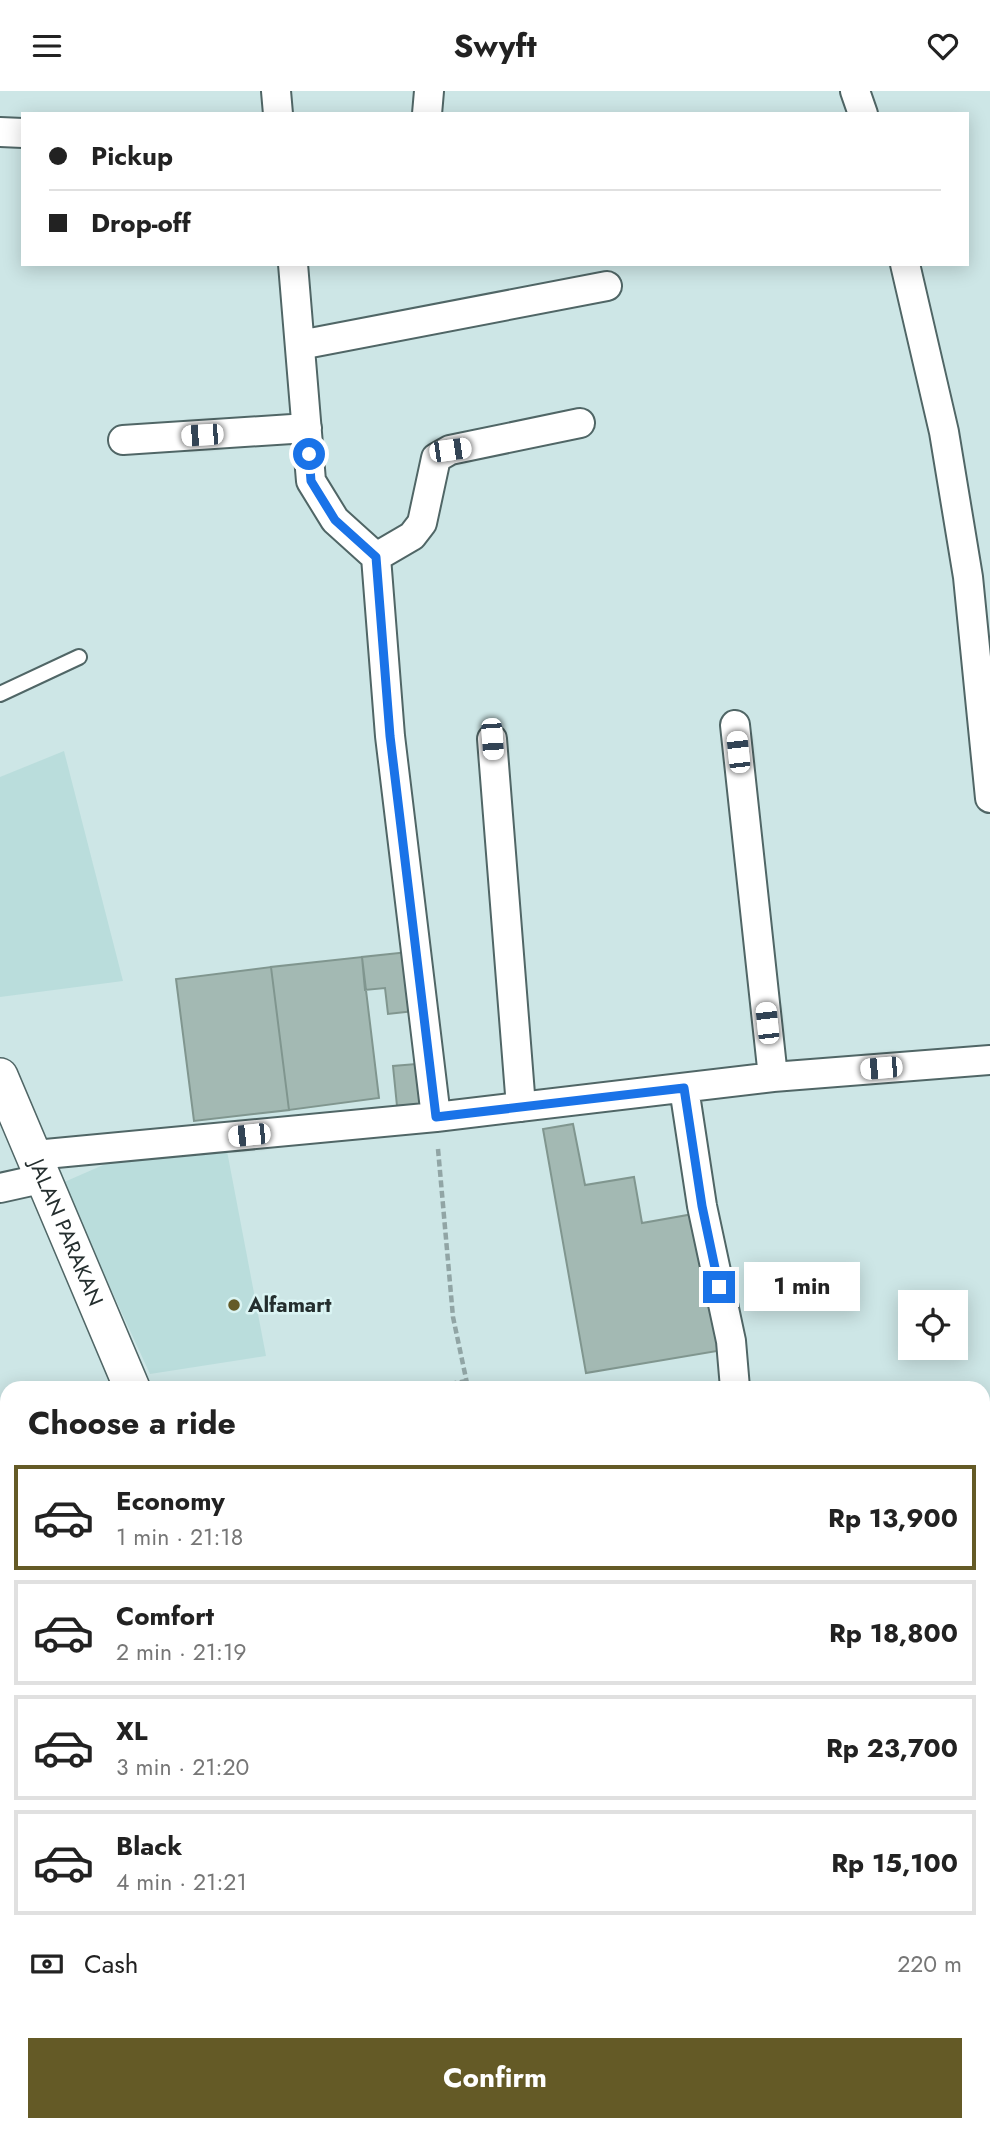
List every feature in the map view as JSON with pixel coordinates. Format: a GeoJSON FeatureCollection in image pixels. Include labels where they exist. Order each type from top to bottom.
{"type":"FeatureCollection","features":[{"type":"Feature","properties":{"kind":"street"},"geometry":{"type":"LineString","coordinates":[[276,91],[278,112]]}},
{"type":"Feature","properties":{"kind":"street"},"geometry":{"type":"LineString","coordinates":[[427,112],[429,91]]}},
{"type":"Feature","properties":{"kind":"street"},"geometry":{"type":"LineString","coordinates":[[855,91],[862,112]]}},
{"type":"Feature","properties":{"kind":"street"},"geometry":{"type":"LineString","coordinates":[[0,132],[21,133]]}},
{"type":"Feature","properties":{"kind":"street"},"geometry":{"type":"LineString","coordinates":[[293,266],[311,481],[335,520],[376,557],[390,736],[436,1117]]}},
{"type":"Feature","properties":{"kind":"street"},"geometry":{"type":"LineString","coordinates":[[905,266],[944,432],[968,577],[990,798]]}},
{"type":"Feature","properties":{"kind":"street"},"geometry":{"type":"LineString","coordinates":[[300,345],[607,286]]}},
{"type":"Feature","properties":{"kind":"street"},"geometry":{"type":"LineString","coordinates":[[376,557],[411,536],[422,523],[436,458],[450,450],[580,423]]}},
{"type":"Feature","properties":{"kind":"street"},"geometry":{"type":"LineString","coordinates":[[124,440],[306,428]]}},
{"type":"Feature","properties":{"kind":"street"},"geometry":{"type":"LineString","coordinates":[[735,725],[773,1077]]}},
{"type":"Feature","properties":{"kind":"street"},"geometry":{"type":"LineString","coordinates":[[492,739],[521,1107]]}},
{"type":"Feature","properties":{"kind":"street"},"geometry":{"type":"LineString","coordinates":[[0,1188],[40,1167],[773,1077],[990,1060]]}},
{"type":"Feature","properties":{"kind":"street","name":"JALAN PARAKAN"},"geometry":{"type":"LineString","coordinates":[[0,1076],[129,1381]]}},
{"type":"Feature","properties":{"kind":"street"},"geometry":{"type":"LineString","coordinates":[[684,1088],[702,1206],[731,1341],[734,1381]]}},
{"type":"Feature","properties":{"kind":"lane"},"geometry":{"type":"LineString","coordinates":[[0,694],[79,656]]}},
{"type":"Feature","properties":{"kind":"path"},"geometry":{"type":"LineString","coordinates":[[436,1117],[453,1317],[467,1381]]}},
{"type":"Feature","properties":{"kind":"shaded area"},"geometry":{"type":"Polygon","coordinates":[[[64,751],[123,981],[0,997],[0,777],[64,751]]]}},
{"type":"Feature","properties":{"kind":"shaded area"},"geometry":{"type":"Polygon","coordinates":[[[227,1151],[266,1356],[150,1374],[62,1183],[110,1162],[227,1151]]]}},
{"type":"Feature","properties":{"kind":"building"},"geometry":{"type":"Polygon","coordinates":[[[408,952],[414,1011],[388,1014],[385,988],[365,990],[362,957],[408,952]]]}},
{"type":"Feature","properties":{"kind":"building"},"geometry":{"type":"Polygon","coordinates":[[[362,957],[379,1098],[289,1110],[271,967],[362,957]]]}},
{"type":"Feature","properties":{"kind":"building"},"geometry":{"type":"Polygon","coordinates":[[[271,967],[289,1110],[194,1121],[176,979],[271,967]]]}},
{"type":"Feature","properties":{"kind":"building"},"geometry":{"type":"Polygon","coordinates":[[[416,1064],[420,1104],[397,1106],[393,1066],[416,1064]]]}},
{"type":"Feature","properties":{"kind":"building"},"geometry":{"type":"Polygon","coordinates":[[[573,1124],[585,1185],[634,1177],[642,1223],[699,1213],[723,1350],[586,1373],[543,1129],[573,1124]]]}},
{"type":"Feature","properties":{"kind":"place","name":"Alfamart"},"geometry":{"type":"Point","coordinates":[234,1305]}},
{"type":"Feature","properties":{"kind":"route"},"geometry":{"type":"LineString","coordinates":[[309,454],[311,481],[335,520],[376,557],[390,736],[436,1117],[684,1088],[702,1206],[719,1287]]}}]}
